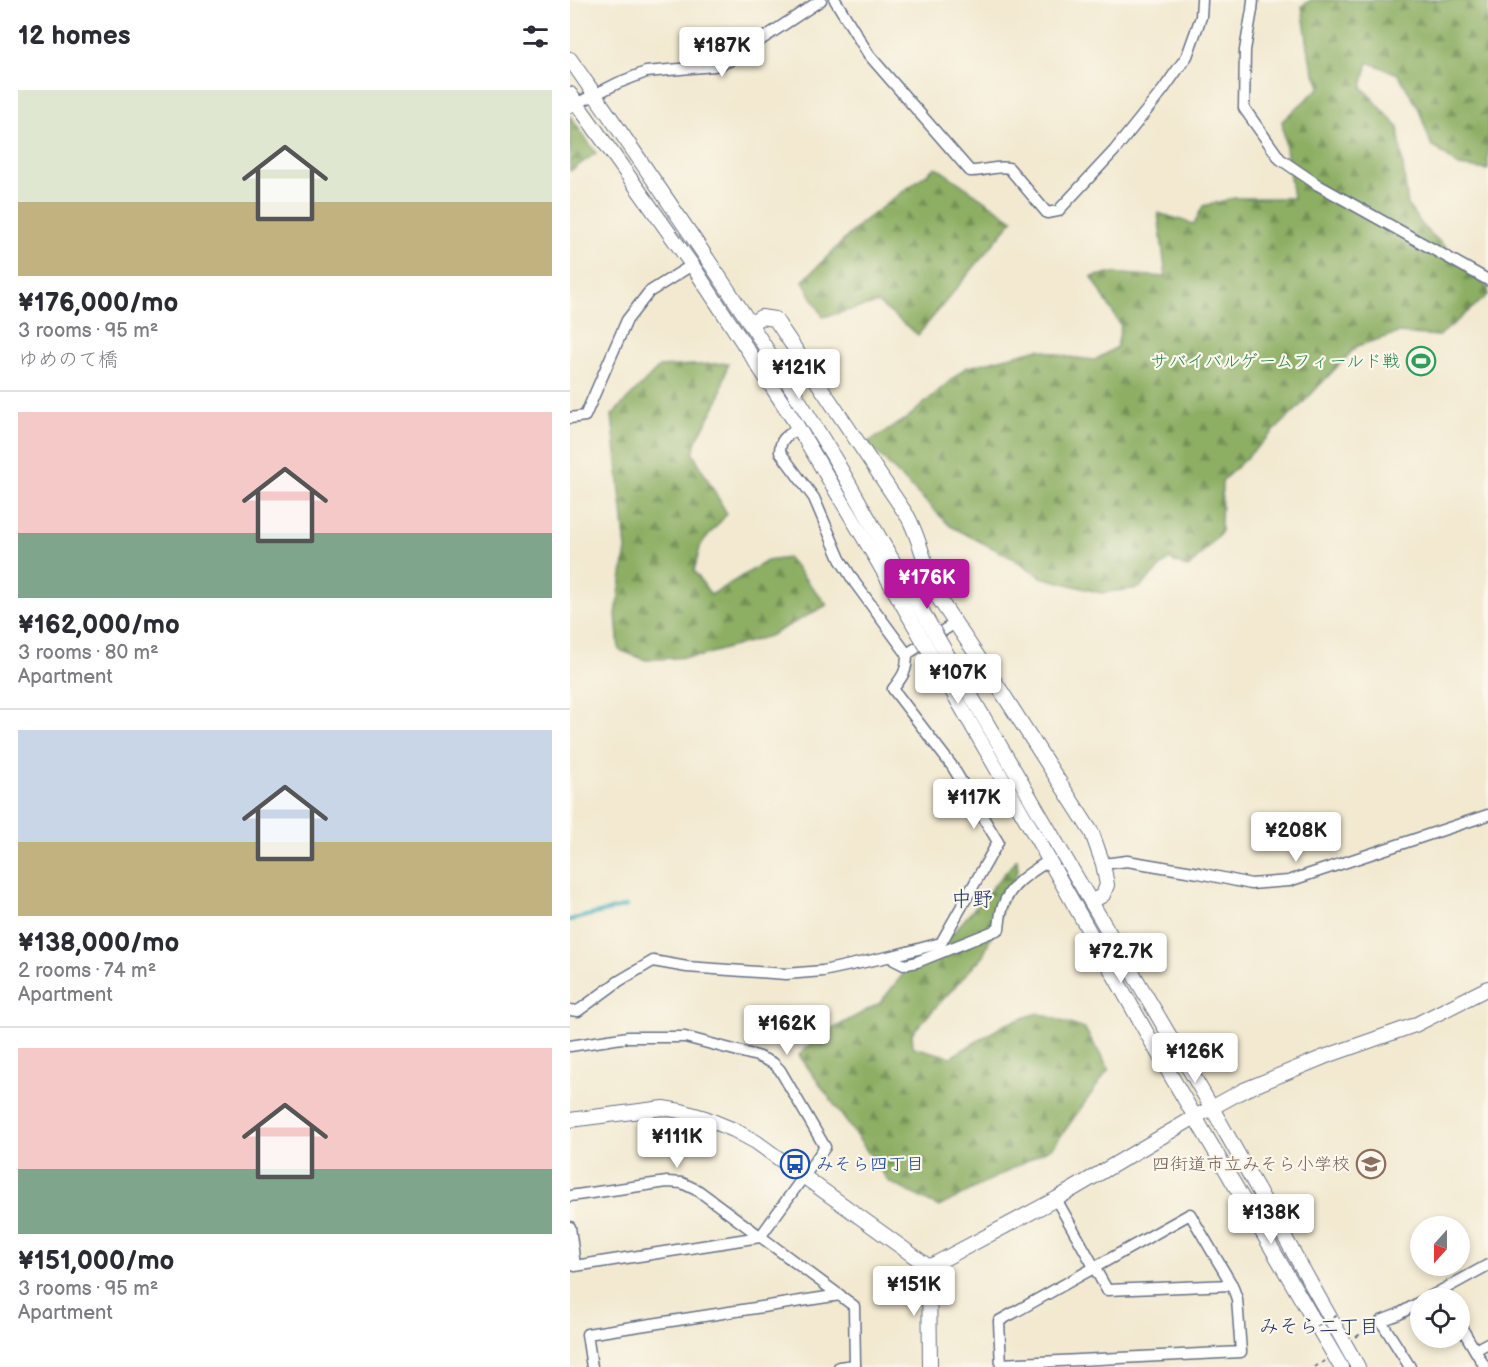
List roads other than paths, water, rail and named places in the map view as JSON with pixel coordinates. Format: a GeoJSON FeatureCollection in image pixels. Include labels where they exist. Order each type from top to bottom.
{"type":"FeatureCollection","features":[{"type":"Feature","properties":{"kind":"street"},"geometry":{"type":"LineString","coordinates":[[821,0],[729,61],[714,66],[646,72],[595,94],[572,101],[692,265],[880,552],[1057,844],[1212,1108],[1358,1367]]}},
{"type":"Feature","properties":{"kind":"street"},"geometry":{"type":"LineString","coordinates":[[835,0],[869,55],[970,171],[1002,166],[1009,168],[1047,213],[1058,211],[1114,150],[1163,90],[1187,56],[1201,17],[1202,0]]}},
{"type":"Feature","properties":{"kind":"street"},"geometry":{"type":"LineString","coordinates":[[1253,0],[1245,50],[1244,108],[1280,159],[1318,185],[1488,280]]}},
{"type":"Feature","properties":{"kind":"street"},"geometry":{"type":"LineString","coordinates":[[570,59],[674,208],[827,446],[880,552],[1041,846],[1167,1069],[1341,1367]]}},
{"type":"Feature","properties":{"kind":"street"},"geometry":{"type":"LineString","coordinates":[[570,418],[585,416],[627,320],[649,292],[692,265]]}},
{"type":"Feature","properties":{"kind":"street"},"geometry":{"type":"LineString","coordinates":[[750,324],[761,317],[775,319],[908,517],[916,532],[933,588],[939,599],[1092,833],[1103,864],[1107,885],[1103,894],[1091,902]]}},
{"type":"Feature","properties":{"kind":"street"},"geometry":{"type":"LineString","coordinates":[[570,1010],[578,1011],[619,981],[653,961],[687,967],[786,974],[823,971],[941,943],[998,842],[952,766],[893,689],[906,673],[907,654],[855,583],[840,559],[814,498],[780,452],[783,439],[799,428]]}},
{"type":"Feature","properties":{"kind":"street"},"geometry":{"type":"LineString","coordinates":[[907,654],[955,623]]}},
{"type":"Feature","properties":{"kind":"street"},"geometry":{"type":"LineString","coordinates":[[1103,864],[1126,861],[1251,884],[1289,881],[1488,815]]}},
{"type":"Feature","properties":{"kind":"street"},"geometry":{"type":"LineString","coordinates":[[892,956],[894,960],[904,965],[918,962],[999,929],[1003,905],[1016,884],[1050,860]]}},
{"type":"Feature","properties":{"kind":"street"},"geometry":{"type":"LineString","coordinates":[[929,1267],[1056,1199],[1244,1090],[1314,1061],[1415,1025],[1488,988]]}},
{"type":"Feature","properties":{"kind":"street"},"geometry":{"type":"LineString","coordinates":[[570,1046],[628,1036],[685,1037],[757,1056],[773,1063],[780,1070],[825,1147],[760,1237],[575,1266],[570,1227]]}},
{"type":"Feature","properties":{"kind":"street"},"geometry":{"type":"LineString","coordinates":[[570,1120],[663,1108],[681,1111],[734,1130],[756,1142],[929,1267]]}},
{"type":"Feature","properties":{"kind":"street"},"geometry":{"type":"LineString","coordinates":[[570,1196],[668,1182],[682,1183],[699,1191],[854,1306],[855,1366],[839,1367]]}},
{"type":"Feature","properties":{"kind":"street"},"geometry":{"type":"LineString","coordinates":[[1056,1199],[1107,1290],[1232,1285]]}},
{"type":"Feature","properties":{"kind":"street"},"geometry":{"type":"LineString","coordinates":[[1190,1214],[1232,1285],[1236,1299],[1241,1352],[1001,1365],[999,1321],[1094,1268],[1190,1214]]}},
{"type":"Feature","properties":{"kind":"street"},"geometry":{"type":"LineString","coordinates":[[1453,1288],[1488,1265]]}},
{"type":"Feature","properties":{"kind":"street"},"geometry":{"type":"LineString","coordinates":[[929,1267],[930,1367]]}},
{"type":"Feature","properties":{"kind":"street"},"geometry":{"type":"LineString","coordinates":[[592,1367],[587,1334],[840,1295]]}},
{"type":"Feature","properties":{"kind":"street"},"geometry":{"type":"LineString","coordinates":[[1410,1308],[1381,1321],[1410,1367]]}},
{"type":"Feature","properties":{"kind":"street"},"geometry":{"type":"LineString","coordinates":[[1470,1342],[1485,1367]]}},
{"type":"Feature","properties":{"kind":"street"},"geometry":{"type":"LineString","coordinates":[[1475,1350],[1488,1343]]}},
{"type":"Feature","properties":{"kind":"waterway"},"geometry":{"type":"LineString","coordinates":[[570,920],[627,906]]}},
{"type":"Feature","properties":{"kind":"place","name":"サバイバルゲームフィールド戦"},"geometry":{"type":"Point","coordinates":[1421,361]}},
{"type":"Feature","properties":{"kind":"place","name":"みそら四丁目"},"geometry":{"type":"Point","coordinates":[795,1164]}},
{"type":"Feature","properties":{"kind":"place","name":"四街道市立みそら小学校"},"geometry":{"type":"Point","coordinates":[1371,1164]}},
{"type":"Feature","properties":{"kind":"district","name":"中野"},"geometry":{"type":"Point","coordinates":[972,899]}},
{"type":"Feature","properties":{"kind":"district","name":"みそら二丁目"},"geometry":{"type":"Point","coordinates":[1319,1327]}}]}
